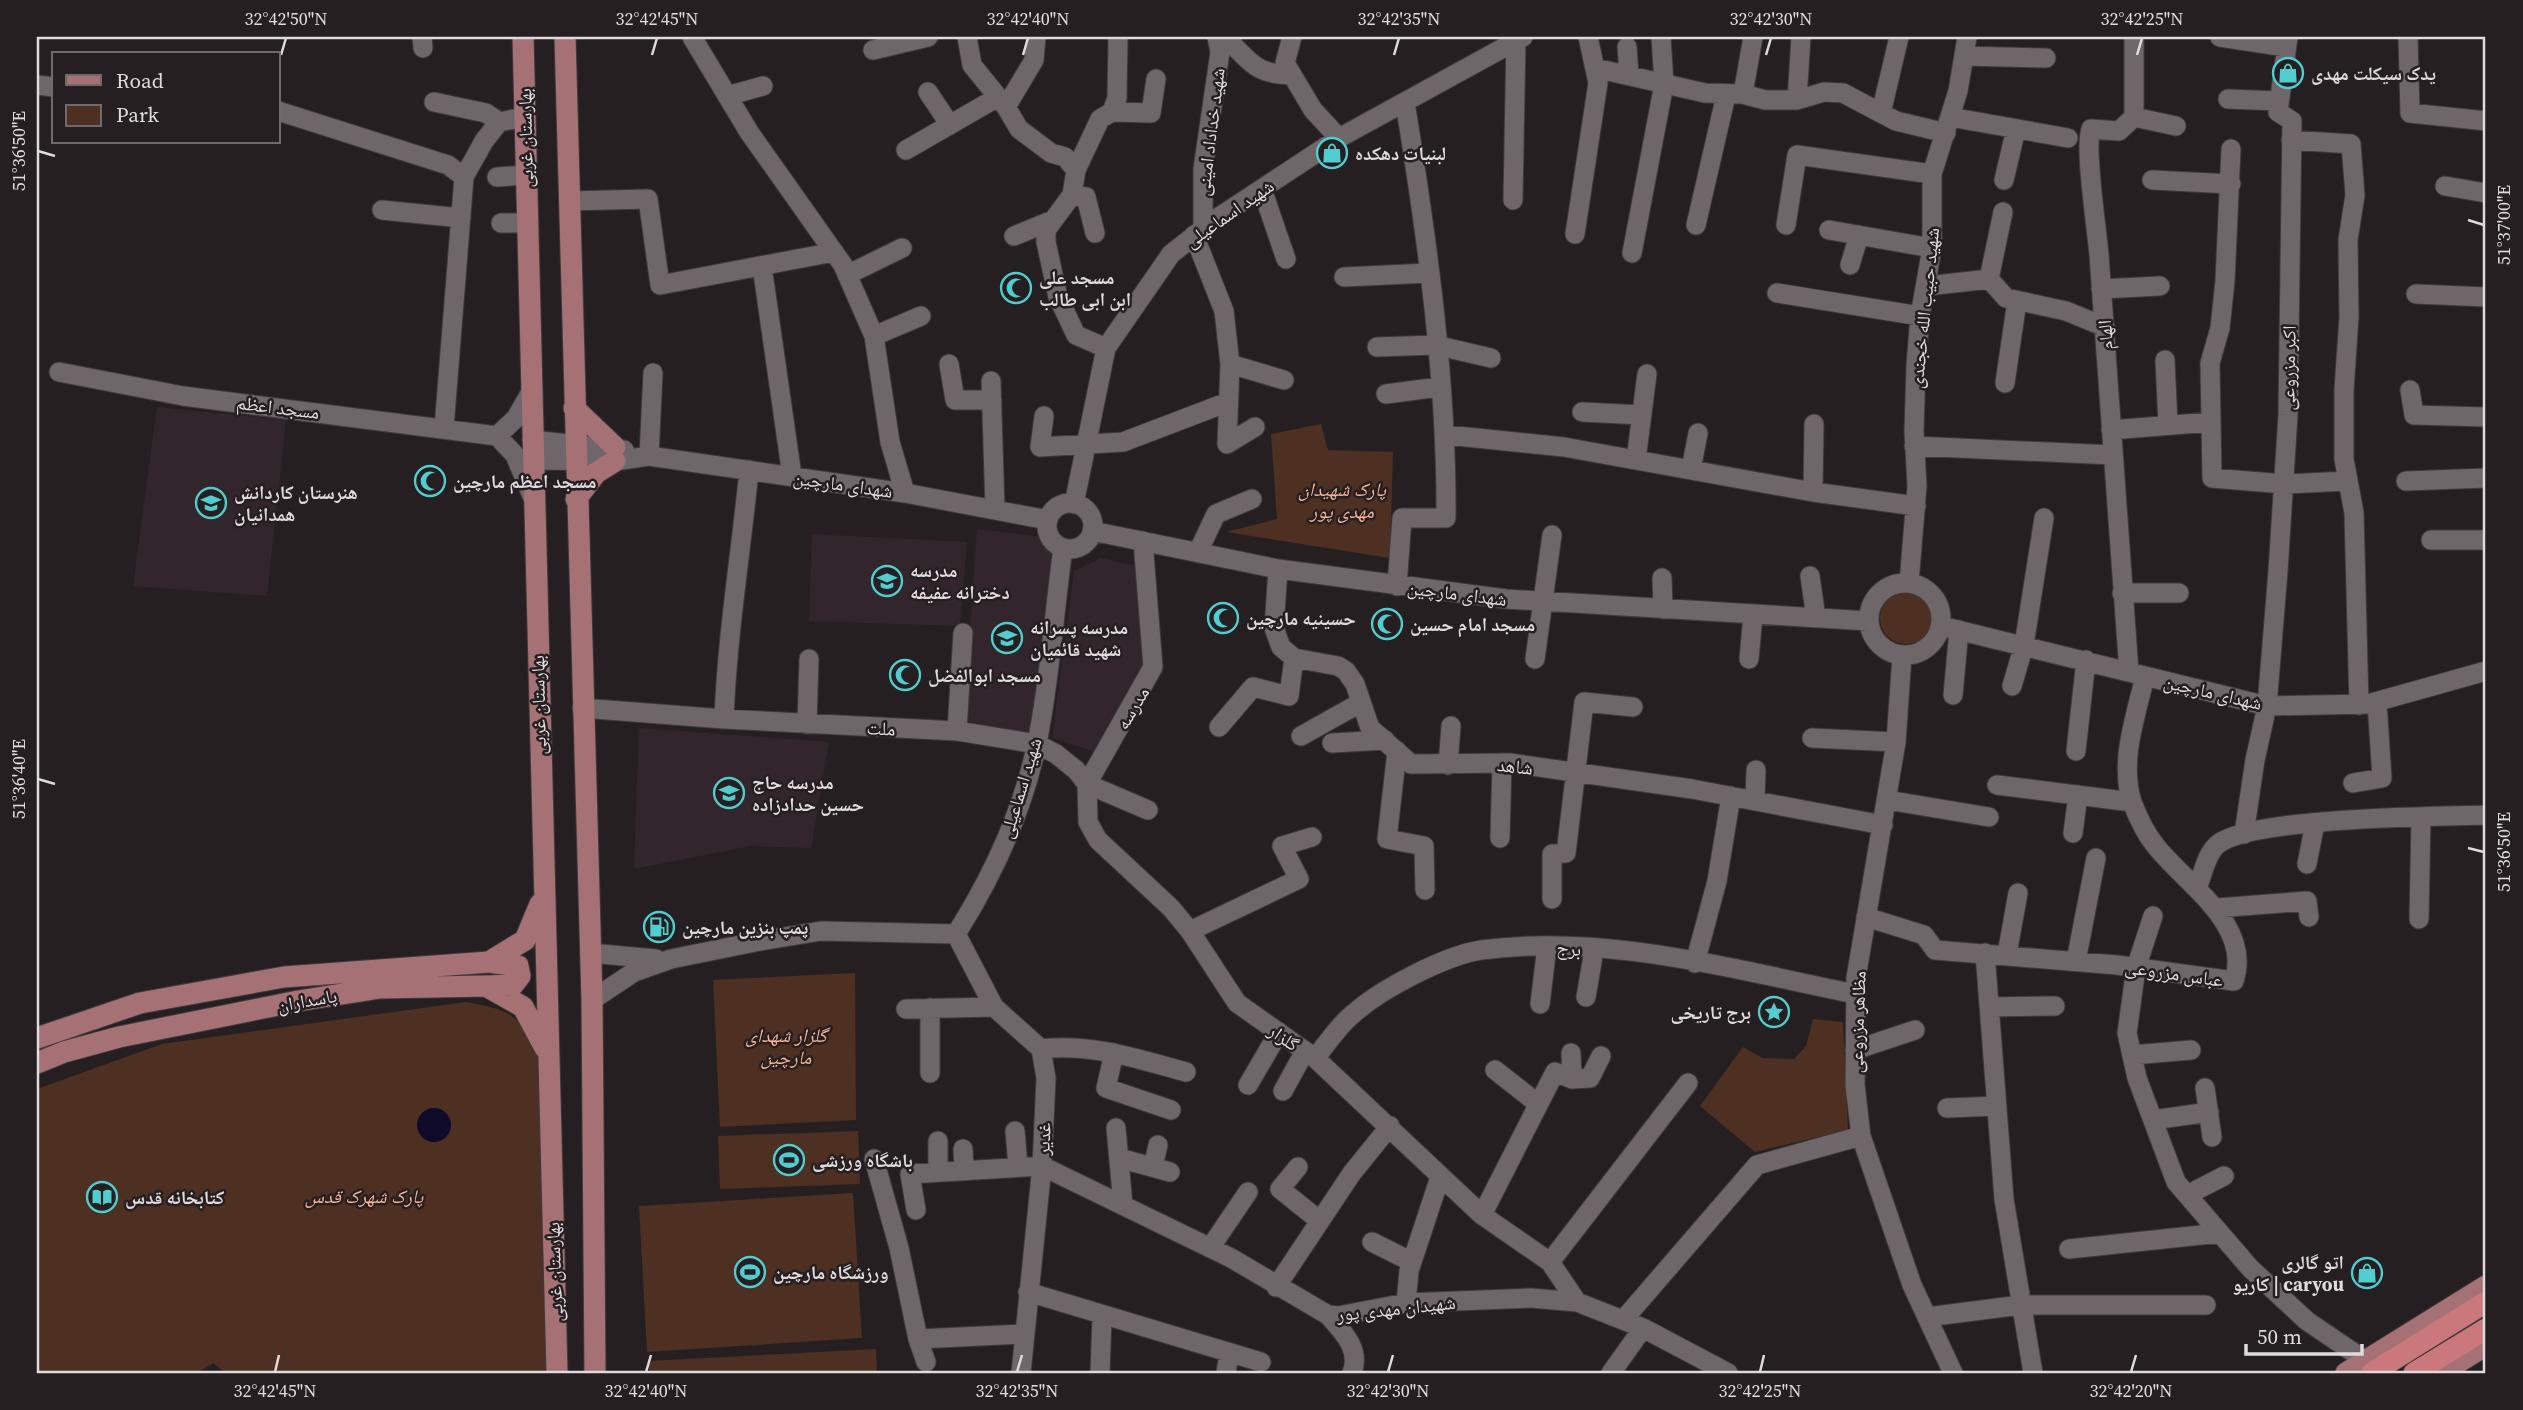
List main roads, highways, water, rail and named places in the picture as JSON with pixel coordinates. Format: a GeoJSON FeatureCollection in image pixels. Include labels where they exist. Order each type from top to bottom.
{"type":"FeatureCollection","features":[{"type":"Feature","properties":{"kind":"highway"},"geometry":{"type":"LineString","coordinates":[[2369,1367],[2486,1302]]}},
{"type":"Feature","properties":{"kind":"highway"},"geometry":{"type":"LineString","coordinates":[[2414,1373],[2486,1329]]}},
{"type":"Feature","properties":{"kind":"main road","name":"بهارستان غربی"},"geometry":{"type":"LineString","coordinates":[[523,37],[557,1373]]}},
{"type":"Feature","properties":{"kind":"main road","name":"بهارستان غربی"},"geometry":{"type":"LineString","coordinates":[[565,37],[592,1000],[595,1373]]}},
{"type":"Feature","properties":{"kind":"main road"},"geometry":{"type":"LineString","coordinates":[[574,408],[615,454],[576,499]]}},
{"type":"Feature","properties":{"kind":"main road","name":"پاسداران"},"geometry":{"type":"LineString","coordinates":[[489,962],[526,940],[543,896]]}},
{"type":"Feature","properties":{"kind":"main road","name":"پاسداران"},"geometry":{"type":"LineString","coordinates":[[37,1038],[114,1010],[162,999],[329,971],[489,962],[513,963],[518,966],[520,976],[513,985],[380,988],[298,1001],[119,1037],[37,1063]]}},
{"type":"Feature","properties":{"kind":"main road"},"geometry":{"type":"LineString","coordinates":[[486,986],[523,1007],[548,1056]]}},
{"type":"Feature","properties":{"kind":"main road"},"geometry":{"type":"LineString","coordinates":[[162,999],[153,1010],[153,1020],[168,1028]]}},
{"type":"Feature","properties":{"kind":"main road"},"geometry":{"type":"LineString","coordinates":[[114,1010],[123,1017],[119,1037]]}},
{"type":"Feature","properties":{"kind":"main road"},"geometry":{"type":"LineString","coordinates":[[2346,1373],[2369,1367],[2486,1286]]}},
{"type":"Feature","properties":{"kind":"main road"},"geometry":{"type":"LineString","coordinates":[[2441,1373],[2486,1345]]}},
{"type":"Feature","properties":{"kind":"main road"},"geometry":{"type":"LineString","coordinates":[[2462,1360],[2486,1359]]}},
{"type":"Feature","properties":{"kind":"place","name":"یدک سیکلت مهدی"},"geometry":{"type":"Point","coordinates":[2288,73]}},
{"type":"Feature","properties":{"kind":"place","name":"لبنیات دهکده"},"geometry":{"type":"Point","coordinates":[1332,153]}},
{"type":"Feature","properties":{"kind":"place","name":"مسجد علی ابن ابی طالب"},"geometry":{"type":"Point","coordinates":[1016,288]}},
{"type":"Feature","properties":{"kind":"place","name":"مسجد اعظم مارچین"},"geometry":{"type":"Point","coordinates":[430,481]}},
{"type":"Feature","properties":{"kind":"place","name":"هنرستان کاردانش همدانیان"},"geometry":{"type":"Point","coordinates":[211,503]}},
{"type":"Feature","properties":{"kind":"place","name":"مدرسه دخترانه عفیفه"},"geometry":{"type":"Point","coordinates":[887,581]}},
{"type":"Feature","properties":{"kind":"place","name":"حسینیه مارچین"},"geometry":{"type":"Point","coordinates":[1223,618]}},
{"type":"Feature","properties":{"kind":"place","name":"مسجد امام حسین"},"geometry":{"type":"Point","coordinates":[1387,624]}},
{"type":"Feature","properties":{"kind":"place","name":"مدرسه پسرانه شهید قائمیان"},"geometry":{"type":"Point","coordinates":[1007,638]}},
{"type":"Feature","properties":{"kind":"place","name":"مسجد ابوالفضل"},"geometry":{"type":"Point","coordinates":[905,675]}},
{"type":"Feature","properties":{"kind":"place","name":"مدرسه حاج حسین حدادزاده"},"geometry":{"type":"Point","coordinates":[729,793]}},
{"type":"Feature","properties":{"kind":"place","name":"پمپ بنزین مارچین"},"geometry":{"type":"Point","coordinates":[659,927]}},
{"type":"Feature","properties":{"kind":"place","name":"برج تاریخی"},"geometry":{"type":"Point","coordinates":[1774,1012]}},
{"type":"Feature","properties":{"kind":"place","name":"باشگاه ورزشی"},"geometry":{"type":"Point","coordinates":[789,1160]}},
{"type":"Feature","properties":{"kind":"place","name":"کتابخانه قدس"},"geometry":{"type":"Point","coordinates":[102,1197]}},
{"type":"Feature","properties":{"kind":"place","name":"ورزشگاه مارچین"},"geometry":{"type":"Point","coordinates":[750,1272]}},
{"type":"Feature","properties":{"kind":"place","name":"اتو گالری کاریو | caryou"},"geometry":{"type":"Point","coordinates":[2367,1273]}},
{"type":"Feature","properties":{"kind":"park label","name":"پارک شهیدان مهدی پور"},"geometry":{"type":"Point","coordinates":[1342,500]}},
{"type":"Feature","properties":{"kind":"park label","name":"گلزار شهدای مارچین"},"geometry":{"type":"Point","coordinates":[786,1046]}},
{"type":"Feature","properties":{"kind":"park label","name":"پارک شهرک قدس"},"geometry":{"type":"Point","coordinates":[364,1196]}}]}
